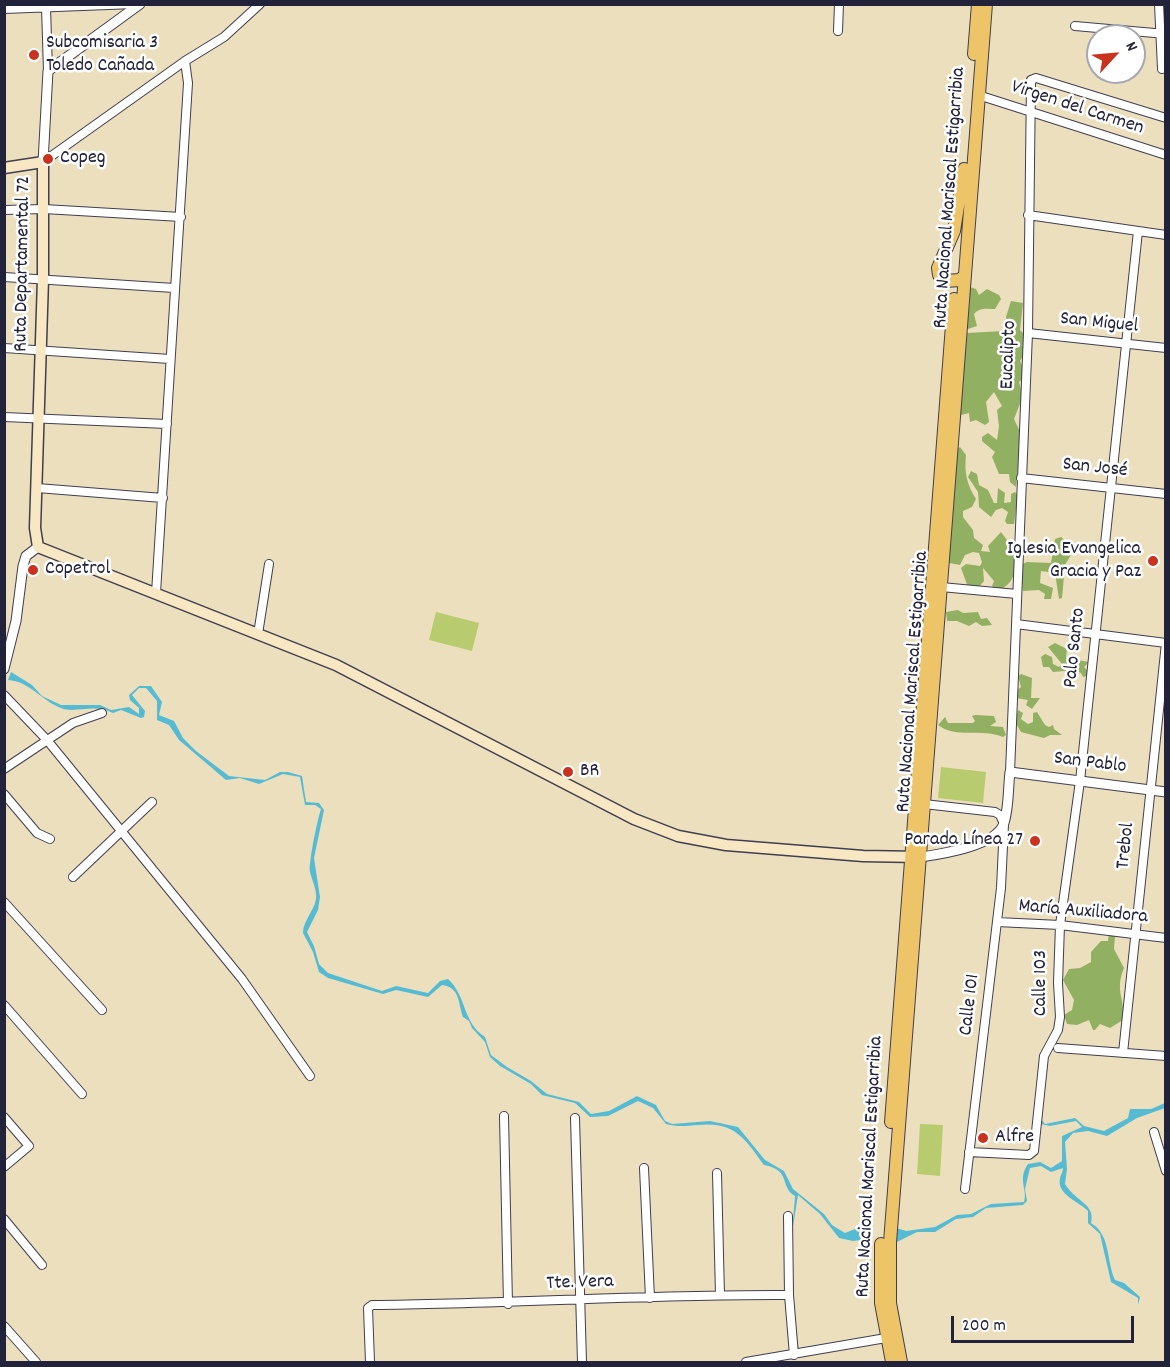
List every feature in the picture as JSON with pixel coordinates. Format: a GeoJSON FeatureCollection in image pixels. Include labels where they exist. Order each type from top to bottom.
{"type":"FeatureCollection","features":[{"type":"Feature","properties":{"kind":"highway","name":"Ruta Nacional Mariscal Estigarribia"},"geometry":{"type":"LineString","coordinates":[[892,1362],[881,1303],[881,1243],[916,857],[924,804],[941,587],[960,278],[964,169],[978,4]]}},
{"type":"Feature","properties":{"kind":"highway","name":"Ruta Nacional Mariscal Estigarribia"},"geometry":{"type":"LineString","coordinates":[[901,1362],[890,1303],[890,1242],[916,857],[960,278],[986,4]]}},
{"type":"Feature","properties":{"kind":"highway"},"geometry":{"type":"LineString","coordinates":[[960,278],[942,279],[938,268],[954,231],[964,169]]}},
{"type":"Feature","properties":{"kind":"main road"},"geometry":{"type":"LineString","coordinates":[[4,168],[43,162]]}},
{"type":"Feature","properties":{"kind":"main road","name":"Ruta Departamental 72"},"geometry":{"type":"LineString","coordinates":[[38,547],[35,528],[43,279],[43,162]]}},
{"type":"Feature","properties":{"kind":"main road"},"geometry":{"type":"LineString","coordinates":[[38,547],[77,565],[156,593],[336,665],[623,814],[678,836],[717,844],[766,849],[916,857]]}},
{"type":"Feature","properties":{"kind":"street"},"geometry":{"type":"LineString","coordinates":[[4,9],[137,4]]}},
{"type":"Feature","properties":{"kind":"street"},"geometry":{"type":"LineString","coordinates":[[48,71],[137,4]]}},
{"type":"Feature","properties":{"kind":"street"},"geometry":{"type":"LineString","coordinates":[[43,162],[185,61],[224,37],[260,4]]}},
{"type":"Feature","properties":{"kind":"street"},"geometry":{"type":"LineString","coordinates":[[838,31],[839,4]]}},
{"type":"Feature","properties":{"kind":"street"},"geometry":{"type":"LineString","coordinates":[[1159,4],[1164,34],[1162,69]]}},
{"type":"Feature","properties":{"kind":"street"},"geometry":{"type":"LineString","coordinates":[[43,162],[48,71],[46,7]]}},
{"type":"Feature","properties":{"kind":"street"},"geometry":{"type":"LineString","coordinates":[[1075,26],[1164,34]]}},
{"type":"Feature","properties":{"kind":"street"},"geometry":{"type":"LineString","coordinates":[[156,593],[174,288],[181,217],[188,83],[185,61]]}},
{"type":"Feature","properties":{"kind":"street","name":"Eucalipto"},"geometry":{"type":"LineString","coordinates":[[1010,772],[1028,333],[1031,81],[1036,78],[1166,118]]}},
{"type":"Feature","properties":{"kind":"street","name":"Virgen del Carmen"},"geometry":{"type":"LineString","coordinates":[[978,94],[1166,155]]}},
{"type":"Feature","properties":{"kind":"street"},"geometry":{"type":"LineString","coordinates":[[4,210],[44,209],[181,217]]}},
{"type":"Feature","properties":{"kind":"street"},"geometry":{"type":"LineString","coordinates":[[1028,214],[1166,235]]}},
{"type":"Feature","properties":{"kind":"street","name":"Palo Santo"},"geometry":{"type":"LineString","coordinates":[[1060,925],[1080,781],[1137,231]]}},
{"type":"Feature","properties":{"kind":"street"},"geometry":{"type":"LineString","coordinates":[[4,277],[174,288]]}},
{"type":"Feature","properties":{"kind":"street","name":"San Miguel"},"geometry":{"type":"LineString","coordinates":[[1028,333],[1166,348]]}},
{"type":"Feature","properties":{"kind":"street"},"geometry":{"type":"LineString","coordinates":[[4,348],[170,359]]}},
{"type":"Feature","properties":{"kind":"street"},"geometry":{"type":"LineString","coordinates":[[4,417],[167,424]]}},
{"type":"Feature","properties":{"kind":"street","name":"San José"},"geometry":{"type":"LineString","coordinates":[[1021,478],[1166,494]]}},
{"type":"Feature","properties":{"kind":"street"},"geometry":{"type":"LineString","coordinates":[[37,488],[163,498]]}},
{"type":"Feature","properties":{"kind":"street"},"geometry":{"type":"LineString","coordinates":[[4,669],[16,621],[22,566],[26,556],[38,547]]}},
{"type":"Feature","properties":{"kind":"street"},"geometry":{"type":"LineString","coordinates":[[258,634],[269,564]]}},
{"type":"Feature","properties":{"kind":"street"},"geometry":{"type":"LineString","coordinates":[[941,587],[1017,594]]}},
{"type":"Feature","properties":{"kind":"street"},"geometry":{"type":"LineString","coordinates":[[1016,624],[1166,643]]}},
{"type":"Feature","properties":{"kind":"street","name":"Trebol"},"geometry":{"type":"LineString","coordinates":[[1123,1053],[1166,643]]}},
{"type":"Feature","properties":{"kind":"street"},"geometry":{"type":"LineString","coordinates":[[4,695],[48,740],[242,979],[310,1076]]}},
{"type":"Feature","properties":{"kind":"street"},"geometry":{"type":"LineString","coordinates":[[4,769],[73,723],[102,713]]}},
{"type":"Feature","properties":{"kind":"street"},"geometry":{"type":"LineString","coordinates":[[916,857],[957,851],[993,836],[1004,824],[1010,772]]}},
{"type":"Feature","properties":{"kind":"street","name":"San Pablo"},"geometry":{"type":"LineString","coordinates":[[1010,772],[1166,792]]}},
{"type":"Feature","properties":{"kind":"street"},"geometry":{"type":"LineString","coordinates":[[4,794],[37,833],[50,839]]}},
{"type":"Feature","properties":{"kind":"street"},"geometry":{"type":"LineString","coordinates":[[73,877],[152,802]]}},
{"type":"Feature","properties":{"kind":"street"},"geometry":{"type":"LineString","coordinates":[[924,804],[995,812],[1000,815],[1004,824]]}},
{"type":"Feature","properties":{"kind":"street","name":"Calle 101"},"geometry":{"type":"LineString","coordinates":[[965,1189],[997,922],[1004,824]]}},
{"type":"Feature","properties":{"kind":"street"},"geometry":{"type":"LineString","coordinates":[[4,902],[102,1010]]}},
{"type":"Feature","properties":{"kind":"street","name":"María Auxiliadora"},"geometry":{"type":"LineString","coordinates":[[997,922],[1060,925],[1166,938]]}},
{"type":"Feature","properties":{"kind":"street","name":"Calle 103"},"geometry":{"type":"LineString","coordinates":[[969,1152],[1029,1155],[1034,1150],[1044,1056],[1058,1030],[1060,1017],[1058,982],[1060,925]]}},
{"type":"Feature","properties":{"kind":"street"},"geometry":{"type":"LineString","coordinates":[[4,1005],[82,1094]]}},
{"type":"Feature","properties":{"kind":"street"},"geometry":{"type":"LineString","coordinates":[[1058,1048],[1166,1056]]}},
{"type":"Feature","properties":{"kind":"street"},"geometry":{"type":"LineString","coordinates":[[504,1116],[508,1304]]}},
{"type":"Feature","properties":{"kind":"street"},"geometry":{"type":"LineString","coordinates":[[4,1117],[29,1146],[4,1167]]}},
{"type":"Feature","properties":{"kind":"street"},"geometry":{"type":"LineString","coordinates":[[575,1118],[582,1362]]}},
{"type":"Feature","properties":{"kind":"street"},"geometry":{"type":"LineString","coordinates":[[1154,1132],[1166,1171]]}},
{"type":"Feature","properties":{"kind":"street"},"geometry":{"type":"LineString","coordinates":[[644,1168],[650,1298]]}},
{"type":"Feature","properties":{"kind":"street"},"geometry":{"type":"LineString","coordinates":[[717,1173],[720,1295]]}},
{"type":"Feature","properties":{"kind":"street"},"geometry":{"type":"LineString","coordinates":[[788,1216],[789,1295],[794,1355]]}},
{"type":"Feature","properties":{"kind":"street"},"geometry":{"type":"LineString","coordinates":[[4,1220],[42,1265]]}},
{"type":"Feature","properties":{"kind":"street","name":"Tte. Vera"},"geometry":{"type":"LineString","coordinates":[[370,1362],[368,1308],[372,1305],[508,1304],[720,1295],[789,1295]]}},
{"type":"Feature","properties":{"kind":"street"},"geometry":{"type":"LineString","coordinates":[[4,1326],[36,1362]]}},
{"type":"Feature","properties":{"kind":"street"},"geometry":{"type":"LineString","coordinates":[[746,1362],[886,1338]]}},
{"type":"Feature","properties":{"kind":"green space"},"geometry":{"type":"Polygon","coordinates":[[[970,287],[976,289],[979,295],[987,289],[999,295],[1001,299],[995,309],[976,312],[974,314],[977,326],[968,329],[965,325],[970,287]]]}},
{"type":"Feature","properties":{"kind":"green space"},"geometry":{"type":"Polygon","coordinates":[[[1011,301],[1023,303],[1020,330],[1025,335],[1024,354],[1020,361],[1024,370],[1023,379],[1019,382],[1023,396],[1014,419],[1021,434],[1016,487],[1010,482],[1009,474],[999,474],[992,457],[995,452],[982,441],[982,437],[988,433],[997,440],[999,426],[997,410],[1002,406],[994,392],[986,402],[989,422],[985,425],[976,420],[970,422],[969,413],[957,416],[962,343],[967,333],[1004,331],[1008,327],[1006,317],[1011,301]]]}},
{"type":"Feature","properties":{"kind":"green space"},"geometry":{"type":"Polygon","coordinates":[[[960,447],[966,455],[967,478],[976,499],[972,507],[963,511],[963,517],[973,530],[974,538],[983,545],[981,551],[990,552],[988,546],[1001,532],[1018,555],[1011,581],[997,591],[992,586],[994,581],[983,568],[984,581],[978,588],[968,587],[961,568],[966,564],[980,566],[982,562],[979,553],[973,552],[965,555],[960,565],[949,563],[957,449],[960,447]]]}},
{"type":"Feature","properties":{"kind":"green space"},"geometry":{"type":"Polygon","coordinates":[[[971,471],[977,474],[979,485],[988,490],[994,503],[997,503],[998,488],[1005,493],[1004,503],[1011,502],[1011,494],[1015,492],[1018,495],[1014,524],[1007,524],[1005,521],[1008,512],[1002,508],[996,510],[991,517],[979,507],[978,492],[968,477],[971,471]]]}},
{"type":"Feature","properties":{"kind":"green space"},"geometry":{"type":"Polygon","coordinates":[[[1061,537],[1068,543],[1072,553],[1065,565],[1062,598],[1059,599],[1055,573],[1041,571],[1040,583],[1053,588],[1051,599],[1044,599],[1045,594],[1039,590],[1023,591],[1020,565],[1027,562],[1051,563],[1055,539],[1061,537]]]}},
{"type":"Feature","properties":{"kind":"green space"},"geometry":{"type":"Polygon","coordinates":[[[958,610],[963,613],[978,612],[981,619],[987,618],[992,625],[982,626],[976,622],[969,626],[957,621],[947,621],[946,612],[958,610]]]}},
{"type":"Feature","properties":{"kind":"green space"},"geometry":{"type":"Polygon","coordinates":[[[436,612],[479,623],[472,651],[429,640],[436,612]]]}},
{"type":"Feature","properties":{"kind":"green space"},"geometry":{"type":"Polygon","coordinates":[[[1055,643],[1067,649],[1066,658],[1089,662],[1084,667],[1088,671],[1087,676],[1083,677],[1081,673],[1074,670],[1053,672],[1049,667],[1043,667],[1041,657],[1045,654],[1052,657],[1053,664],[1059,667],[1062,664],[1048,647],[1055,643]]]}},
{"type":"Feature","properties":{"kind":"green space"},"geometry":{"type":"Polygon","coordinates":[[[1021,674],[1032,678],[1031,698],[1040,698],[1032,709],[1026,705],[1028,700],[1016,698],[1016,691],[1021,687],[1018,676],[1021,674]]]}},
{"type":"Feature","properties":{"kind":"green space"},"geometry":{"type":"Polygon","coordinates":[[[1018,710],[1023,713],[1021,719],[1028,724],[1033,722],[1033,713],[1037,712],[1045,725],[1049,727],[1053,725],[1054,729],[1062,735],[1050,735],[1044,738],[1021,732],[1015,722],[1018,710]]]}},
{"type":"Feature","properties":{"kind":"green space"},"geometry":{"type":"Polygon","coordinates":[[[972,716],[994,716],[996,722],[990,726],[1003,727],[1006,735],[1003,737],[987,733],[953,732],[938,725],[945,717],[948,723],[973,723],[975,721],[972,716]]]}},
{"type":"Feature","properties":{"kind":"green space"},"geometry":{"type":"Polygon","coordinates":[[[941,767],[986,772],[983,803],[938,798],[941,767]]]}},
{"type":"Feature","properties":{"kind":"green space"},"geometry":{"type":"Polygon","coordinates":[[[1109,932],[1115,936],[1114,949],[1124,968],[1120,983],[1123,1020],[1110,1028],[1100,1024],[1095,1030],[1089,1020],[1077,1025],[1067,1024],[1064,1015],[1072,1010],[1074,1000],[1063,980],[1069,969],[1080,968],[1091,962],[1091,952],[1101,941],[1108,941],[1109,932]]]}},
{"type":"Feature","properties":{"kind":"green space"},"geometry":{"type":"Polygon","coordinates":[[[920,1124],[943,1125],[940,1176],[917,1174],[920,1124]]]}},
{"type":"Feature","properties":{"kind":"water"},"geometry":{"type":"Polygon","coordinates":[[[11,672],[32,685],[42,696],[61,705],[100,705],[111,710],[129,707],[139,714],[139,708],[130,700],[129,695],[139,686],[151,686],[162,702],[159,715],[174,721],[183,738],[196,751],[229,776],[265,780],[280,772],[288,772],[302,776],[306,802],[319,803],[324,810],[314,858],[320,897],[318,910],[307,932],[319,964],[328,973],[382,991],[396,986],[428,993],[440,981],[448,979],[459,993],[472,1024],[485,1037],[491,1055],[547,1094],[579,1102],[591,1114],[609,1111],[637,1096],[656,1105],[665,1121],[672,1124],[710,1121],[738,1127],[765,1160],[784,1171],[793,1189],[824,1214],[832,1225],[845,1233],[870,1223],[869,1239],[853,1241],[839,1238],[820,1214],[798,1195],[792,1233],[795,1196],[787,1188],[782,1175],[773,1167],[764,1165],[745,1140],[730,1129],[711,1125],[674,1126],[666,1124],[653,1108],[638,1101],[608,1116],[590,1117],[575,1103],[542,1095],[531,1084],[500,1066],[490,1057],[485,1042],[472,1028],[469,1021],[463,1017],[457,996],[448,986],[442,985],[428,997],[396,990],[383,994],[328,978],[319,972],[313,952],[303,933],[316,899],[310,867],[321,809],[315,805],[305,805],[300,777],[283,774],[259,784],[240,778],[226,780],[179,740],[169,725],[157,720],[157,701],[146,688],[139,688],[132,695],[145,711],[144,717],[141,718],[121,710],[113,713],[98,709],[66,710],[54,705],[29,687],[8,680],[11,672]]]}},
{"type":"Feature","properties":{"kind":"water"},"geometry":{"type":"Polygon","coordinates":[[[1045,1080],[1042,1120],[1045,1124],[1075,1118],[1084,1126],[1104,1131],[1128,1118],[1130,1109],[1151,1109],[1165,1103],[1165,1108],[1137,1118],[1107,1136],[1088,1131],[1073,1133],[1065,1142],[1067,1169],[1065,1184],[1091,1211],[1091,1223],[1102,1234],[1105,1241],[1115,1280],[1124,1283],[1140,1297],[1138,1305],[1138,1298],[1111,1282],[1100,1234],[1088,1223],[1088,1211],[1065,1194],[1062,1189],[1060,1178],[1063,1168],[1051,1172],[1041,1166],[1030,1168],[1025,1189],[1027,1201],[1023,1205],[986,1208],[973,1217],[956,1219],[935,1232],[917,1232],[895,1243],[896,1228],[906,1231],[935,1227],[957,1215],[971,1214],[991,1204],[1024,1202],[1023,1175],[1028,1164],[1040,1162],[1051,1168],[1062,1161],[1062,1136],[1082,1127],[1076,1121],[1050,1126],[1041,1124],[1045,1080]]]}},
{"type":"Feature","properties":{"kind":"place","name":"Subcomisaria 3 Toledo Cañada"},"geometry":{"type":"Point","coordinates":[34,55]}},
{"type":"Feature","properties":{"kind":"place","name":"Copeg"},"geometry":{"type":"Point","coordinates":[48,159]}},
{"type":"Feature","properties":{"kind":"place","name":"Iglesia Evangelica Gracia y Paz"},"geometry":{"type":"Point","coordinates":[1153,561]}},
{"type":"Feature","properties":{"kind":"place","name":"Copetrol"},"geometry":{"type":"Point","coordinates":[33,570]}},
{"type":"Feature","properties":{"kind":"place","name":"BR"},"geometry":{"type":"Point","coordinates":[568,772]}},
{"type":"Feature","properties":{"kind":"place","name":"Parada Línea 27"},"geometry":{"type":"Point","coordinates":[1035,841]}},
{"type":"Feature","properties":{"kind":"place","name":"Alfre"},"geometry":{"type":"Point","coordinates":[983,1138]}}]}
